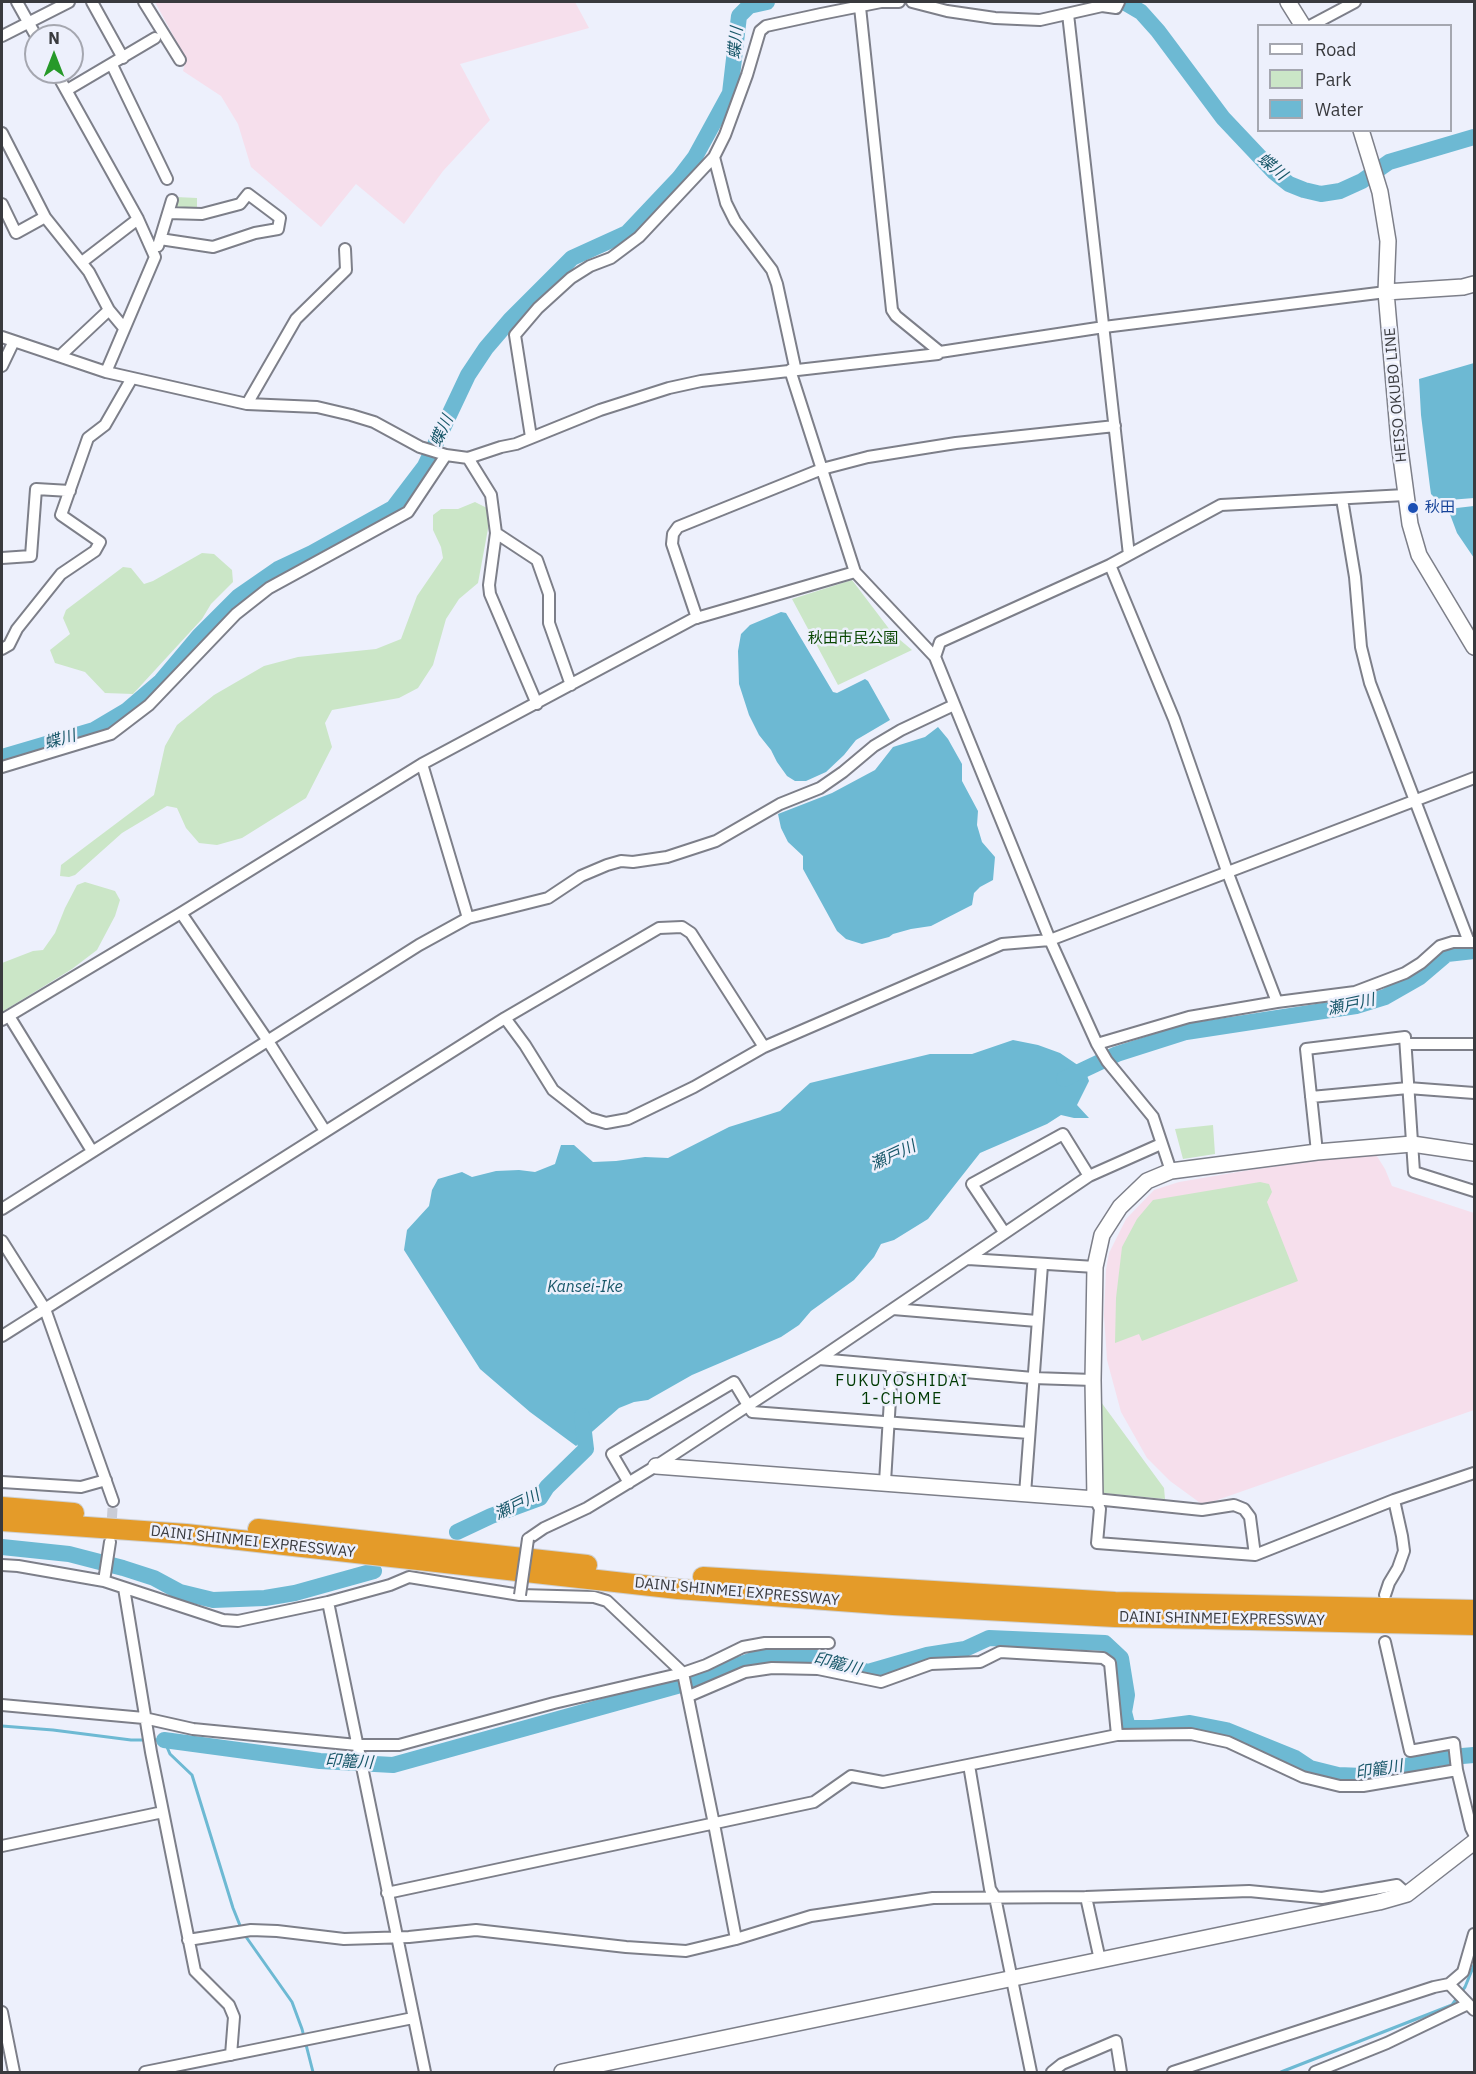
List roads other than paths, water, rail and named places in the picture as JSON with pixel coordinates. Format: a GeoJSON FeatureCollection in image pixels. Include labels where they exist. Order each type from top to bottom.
{"type":"FeatureCollection","features":[{"type":"Feature","properties":{"kind":"highway","name":"DAINI SHINMEI EXPRESSWAY"},"geometry":{"type":"LineString","coordinates":[[2,1507],[314,1533],[680,1576],[1115,1602],[1474,1610]]}},
{"type":"Feature","properties":{"kind":"highway","name":"DAINI SHINMEI EXPRESSWAY"},"geometry":{"type":"LineString","coordinates":[[2,1521],[186,1534],[678,1589],[892,1605],[1115,1617],[1474,1625]]}},
{"type":"Feature","properties":{"kind":"street"},"geometry":{"type":"LineString","coordinates":[[17,2],[28,22]]}},
{"type":"Feature","properties":{"kind":"street"},"geometry":{"type":"LineString","coordinates":[[2,36],[69,2]]}},
{"type":"Feature","properties":{"kind":"street"},"geometry":{"type":"LineString","coordinates":[[92,2],[123,58]]}},
{"type":"Feature","properties":{"kind":"street"},"geometry":{"type":"LineString","coordinates":[[144,2],[180,60]]}},
{"type":"Feature","properties":{"kind":"street"},"geometry":{"type":"LineString","coordinates":[[531,437],[514,335],[538,308],[571,279],[590,266],[611,258],[639,237],[714,157],[747,75],[760,31],[766,26],[860,7],[899,2]]}},
{"type":"Feature","properties":{"kind":"street"},"geometry":{"type":"LineString","coordinates":[[912,2],[947,11],[995,18],[1040,20],[1102,6],[1117,5]]}},
{"type":"Feature","properties":{"kind":"street"},"geometry":{"type":"LineString","coordinates":[[1288,2],[1302,24]]}},
{"type":"Feature","properties":{"kind":"street"},"geometry":{"type":"LineString","coordinates":[[1314,24],[1355,2]]}},
{"type":"Feature","properties":{"kind":"street"},"geometry":{"type":"LineString","coordinates":[[860,7],[892,310],[896,316],[940,352]]}},
{"type":"Feature","properties":{"kind":"street"},"geometry":{"type":"LineString","coordinates":[[1068,14],[1129,555]]}},
{"type":"Feature","properties":{"kind":"street"},"geometry":{"type":"LineString","coordinates":[[66,90],[155,38]]}},
{"type":"Feature","properties":{"kind":"street"},"geometry":{"type":"LineString","coordinates":[[112,65],[167,179]]}},
{"type":"Feature","properties":{"kind":"street"},"geometry":{"type":"LineString","coordinates":[[63,84],[138,219],[155,257]]}},
{"type":"Feature","properties":{"kind":"street","name":"HEISO OKUBO LINE"},"geometry":{"type":"LineString","coordinates":[[1362,132],[1378,185],[1388,241],[1386,292],[1410,524],[1419,555],[1474,646]]}},
{"type":"Feature","properties":{"kind":"street"},"geometry":{"type":"LineString","coordinates":[[2,133],[45,217],[82,262],[109,310],[124,328]]}},
{"type":"Feature","properties":{"kind":"street"},"geometry":{"type":"LineString","coordinates":[[714,157],[726,203],[735,221],[772,270],[777,284],[795,367],[790,370]]}},
{"type":"Feature","properties":{"kind":"street"},"geometry":{"type":"LineString","coordinates":[[160,239],[213,247],[255,233],[278,229],[280,218],[248,195],[240,204],[202,214],[168,213]]}},
{"type":"Feature","properties":{"kind":"street"},"geometry":{"type":"LineString","coordinates":[[106,372],[155,257],[172,200]]}},
{"type":"Feature","properties":{"kind":"street"},"geometry":{"type":"LineString","coordinates":[[2,204],[16,233],[45,217]]}},
{"type":"Feature","properties":{"kind":"street"},"geometry":{"type":"LineString","coordinates":[[82,262],[138,219]]}},
{"type":"Feature","properties":{"kind":"street"},"geometry":{"type":"LineString","coordinates":[[247,404],[296,319],[346,270],[345,249]]}},
{"type":"Feature","properties":{"kind":"street"},"geometry":{"type":"LineString","coordinates":[[2,337],[106,372],[247,404],[317,407],[351,415],[374,422],[420,447],[446,455],[468,458],[516,444],[600,410],[669,388],[700,381],[938,354],[1104,327],[1386,292],[1474,284]]}},
{"type":"Feature","properties":{"kind":"street"},"geometry":{"type":"LineString","coordinates":[[60,357],[109,310]]}},
{"type":"Feature","properties":{"kind":"street"},"geometry":{"type":"LineString","coordinates":[[2,366],[14,341]]}},
{"type":"Feature","properties":{"kind":"street"},"geometry":{"type":"LineString","coordinates":[[790,370],[855,572],[935,657],[1050,940],[1097,1044],[1107,1061],[1152,1117],[1171,1171]]}},
{"type":"Feature","properties":{"kind":"street"},"geometry":{"type":"LineString","coordinates":[[2,650],[9,645],[17,629],[61,574],[95,551],[100,542],[61,515],[88,438],[105,425],[132,378]]}},
{"type":"Feature","properties":{"kind":"street"},"geometry":{"type":"LineString","coordinates":[[697,618],[672,544],[673,534],[678,527],[822,469],[868,457],[956,443],[1115,426]]}},
{"type":"Feature","properties":{"kind":"street"},"geometry":{"type":"LineString","coordinates":[[2,767],[111,734],[149,705],[236,614],[269,588],[408,513],[446,455]]}},
{"type":"Feature","properties":{"kind":"street"},"geometry":{"type":"LineString","coordinates":[[468,458],[491,495],[496,533],[489,585],[490,594],[537,704]]}},
{"type":"Feature","properties":{"kind":"street"},"geometry":{"type":"LineString","coordinates":[[2,558],[31,556],[36,489],[70,491]]}},
{"type":"Feature","properties":{"kind":"street"},"geometry":{"type":"LineString","coordinates":[[935,657],[940,642],[1110,565],[1221,506],[1406,495]]}},
{"type":"Feature","properties":{"kind":"street"},"geometry":{"type":"LineString","coordinates":[[1097,1044],[1189,1017],[1355,992],[1405,973],[1421,963],[1440,946],[1453,942],[1472,942],[1370,683],[1360,647],[1355,577],[1342,499]]}},
{"type":"Feature","properties":{"kind":"street"},"geometry":{"type":"LineString","coordinates":[[496,533],[537,560],[549,594],[549,623],[571,685]]}},
{"type":"Feature","properties":{"kind":"street"},"geometry":{"type":"LineString","coordinates":[[1110,565],[1174,719],[1227,871],[1277,1002]]}},
{"type":"Feature","properties":{"kind":"street"},"geometry":{"type":"LineString","coordinates":[[92,1151],[5,1018],[181,913],[422,764],[697,618],[855,572]]}},
{"type":"Feature","properties":{"kind":"street"},"geometry":{"type":"LineString","coordinates":[[2,1209],[419,945],[468,918],[548,898],[581,876],[607,865],[621,861],[633,862],[668,857],[716,841],[780,804],[820,788],[873,746],[954,705]]}},
{"type":"Feature","properties":{"kind":"street"},"geometry":{"type":"LineString","coordinates":[[422,764],[468,918]]}},
{"type":"Feature","properties":{"kind":"street"},"geometry":{"type":"LineString","coordinates":[[505,1018],[553,1090],[589,1118],[606,1123],[627,1119],[694,1087],[764,1047],[1002,944],[1050,940],[1474,778]]}},
{"type":"Feature","properties":{"kind":"street"},"geometry":{"type":"LineString","coordinates":[[181,913],[268,1041],[325,1131]]}},
{"type":"Feature","properties":{"kind":"street"},"geometry":{"type":"LineString","coordinates":[[2,1336],[505,1018],[659,927],[682,927],[691,933],[764,1047]]}},
{"type":"Feature","properties":{"kind":"street"},"geometry":{"type":"LineString","coordinates":[[1317,1152],[1306,1049],[1405,1037],[1414,1172],[1474,1191]]}},
{"type":"Feature","properties":{"kind":"street"},"geometry":{"type":"LineString","coordinates":[[1406,1044],[1474,1044]]}},
{"type":"Feature","properties":{"kind":"street"},"geometry":{"type":"LineString","coordinates":[[1311,1097],[1408,1088],[1474,1093]]}},
{"type":"Feature","properties":{"kind":"street"},"geometry":{"type":"LineString","coordinates":[[1004,1233],[972,1184],[1063,1134],[1089,1176]]}},
{"type":"Feature","properties":{"kind":"street"},"geometry":{"type":"LineString","coordinates":[[520,1595],[528,1539],[544,1528],[587,1508],[656,1466],[819,1359],[1089,1176],[1161,1144]]}},
{"type":"Feature","properties":{"kind":"street"},"geometry":{"type":"LineString","coordinates":[[1474,1152],[1412,1144],[1317,1152],[1171,1171],[1147,1181],[1120,1208],[1102,1235],[1095,1267],[1093,1380],[1095,1499],[1100,1509],[1097,1543],[1254,1554],[1394,1500],[1474,1473]]}},
{"type":"Feature","properties":{"kind":"street"},"geometry":{"type":"LineString","coordinates":[[2,1241],[45,1309],[113,1501]]}},
{"type":"Feature","properties":{"kind":"street"},"geometry":{"type":"LineString","coordinates":[[968,1259],[1095,1267]]}},
{"type":"Feature","properties":{"kind":"street"},"geometry":{"type":"LineString","coordinates":[[1025,1494],[1041,1264]]}},
{"type":"Feature","properties":{"kind":"street"},"geometry":{"type":"LineString","coordinates":[[893,1309],[1037,1320]]}},
{"type":"Feature","properties":{"kind":"street"},"geometry":{"type":"LineString","coordinates":[[819,1359],[1033,1378],[1093,1380]]}},
{"type":"Feature","properties":{"kind":"street"},"geometry":{"type":"LineString","coordinates":[[885,1482],[892,1366]]}},
{"type":"Feature","properties":{"kind":"street"},"geometry":{"type":"LineString","coordinates":[[629,1482],[612,1454],[734,1382],[752,1412],[1029,1433]]}},
{"type":"Feature","properties":{"kind":"street"},"geometry":{"type":"LineString","coordinates":[[656,1466],[885,1482],[1202,1510],[1234,1505],[1245,1509],[1250,1517],[1254,1554]]}},
{"type":"Feature","properties":{"kind":"street"},"geometry":{"type":"LineString","coordinates":[[2,1482],[81,1487],[106,1480]]}},
{"type":"Feature","properties":{"kind":"street"},"geometry":{"type":"LineString","coordinates":[[1385,1595],[1404,1551],[1394,1500]]}},
{"type":"Feature","properties":{"kind":"street"},"geometry":{"type":"LineString","coordinates":[[104,1581],[110,1542]]}},
{"type":"Feature","properties":{"kind":"street"},"geometry":{"type":"LineString","coordinates":[[2,1565],[104,1581],[223,1620],[238,1622],[328,1602],[390,1585],[409,1577],[520,1595],[594,1597],[607,1601],[683,1673],[736,1939]]}},
{"type":"Feature","properties":{"kind":"street"},"geometry":{"type":"LineString","coordinates":[[124,1588],[144,1718],[195,1971],[229,2006],[234,2018],[231,2055]]}},
{"type":"Feature","properties":{"kind":"street"},"geometry":{"type":"LineString","coordinates":[[328,1602],[425,2073]]}},
{"type":"Feature","properties":{"kind":"street"},"geometry":{"type":"LineString","coordinates":[[2,1705],[144,1718],[193,1729],[357,1745],[399,1745],[554,1703],[683,1673],[743,1647],[765,1643],[829,1642]]}},
{"type":"Feature","properties":{"kind":"street"},"geometry":{"type":"LineString","coordinates":[[1385,1642],[1410,1751],[1454,1743],[1457,1770],[1474,1834]]}},
{"type":"Feature","properties":{"kind":"street"},"geometry":{"type":"LineString","coordinates":[[689,1696],[745,1672],[772,1668],[818,1669],[881,1682],[931,1664],[980,1662],[1000,1652],[1103,1658],[1110,1663],[1117,1735]]}},
{"type":"Feature","properties":{"kind":"street"},"geometry":{"type":"LineString","coordinates":[[387,1893],[814,1802],[851,1776],[883,1782],[1117,1735],[1191,1734],[1228,1742],[1303,1778],[1340,1786],[1363,1786],[1457,1770]]}},
{"type":"Feature","properties":{"kind":"street"},"geometry":{"type":"LineString","coordinates":[[969,1765],[990,1889],[995,1897],[1031,2073]]}},
{"type":"Feature","properties":{"kind":"street"},"geometry":{"type":"LineString","coordinates":[[2,1846],[163,1812]]}},
{"type":"Feature","properties":{"kind":"street"},"geometry":{"type":"LineString","coordinates":[[562,2073],[1379,1902],[1407,1894],[1474,1842]]}},
{"type":"Feature","properties":{"kind":"street"},"geometry":{"type":"LineString","coordinates":[[188,1940],[251,1930],[344,1939],[476,1930],[626,1947],[686,1951],[736,1939],[811,1916],[933,1898],[1086,1897],[1249,1891],[1322,1898],[1396,1885],[1407,1894]]}},
{"type":"Feature","properties":{"kind":"street"},"geometry":{"type":"LineString","coordinates":[[1086,1897],[1100,1960]]}},
{"type":"Feature","properties":{"kind":"street"},"geometry":{"type":"LineString","coordinates":[[1173,2073],[1449,1984],[1463,1972],[1474,1934]]}},
{"type":"Feature","properties":{"kind":"street"},"geometry":{"type":"LineString","coordinates":[[1315,2073],[1472,2007],[1449,1984]]}},
{"type":"Feature","properties":{"kind":"street"},"geometry":{"type":"LineString","coordinates":[[2,2012],[14,2073]]}},
{"type":"Feature","properties":{"kind":"street"},"geometry":{"type":"LineString","coordinates":[[145,2073],[413,2018]]}},
{"type":"Feature","properties":{"kind":"street"},"geometry":{"type":"LineString","coordinates":[[1052,2073],[1062,2064],[1116,2041],[1121,2073]]}},
{"type":"Feature","properties":{"kind":"water"},"geometry":{"type":"Polygon","coordinates":[[[1474,363],[1474,498],[1449,500],[1435,498],[1431,494],[1430,487],[1419,379],[1474,363]]]}},
{"type":"Feature","properties":{"kind":"water"},"geometry":{"type":"Polygon","coordinates":[[[1474,506],[1474,558],[1457,533],[1448,509],[1474,506]]]}},
{"type":"Feature","properties":{"kind":"water"},"geometry":{"type":"Polygon","coordinates":[[[781,612],[786,613],[833,692],[837,693],[865,679],[890,720],[856,740],[826,772],[806,781],[795,781],[787,776],[777,762],[749,715],[739,684],[738,651],[741,634],[750,625],[781,612]]]}},
{"type":"Feature","properties":{"kind":"water"},"geometry":{"type":"Polygon","coordinates":[[[938,727],[948,739],[962,764],[962,781],[978,811],[977,825],[982,842],[995,857],[993,880],[974,893],[972,905],[931,926],[911,929],[862,944],[846,939],[837,931],[803,869],[803,856],[788,842],[781,828],[778,814],[832,793],[875,770],[893,747],[925,737],[938,727]]]}},
{"type":"Feature","properties":{"kind":"water","name":"Kansei-Ike"},"geometry":{"type":"Polygon","coordinates":[[[1013,1040],[1038,1045],[1060,1053],[1085,1070],[1089,1081],[1077,1105],[1089,1118],[1061,1115],[1047,1124],[980,1153],[928,1219],[894,1240],[881,1244],[874,1257],[854,1280],[811,1311],[799,1325],[781,1337],[692,1375],[648,1400],[619,1408],[576,1446],[530,1412],[480,1369],[404,1250],[407,1230],[429,1206],[432,1190],[438,1179],[462,1172],[472,1177],[496,1171],[535,1172],[555,1164],[561,1145],[574,1145],[593,1162],[645,1157],[668,1158],[729,1127],[780,1111],[810,1083],[930,1054],[972,1054],[1013,1040]]]}},
{"type":"Feature","properties":{"kind":"waterway","name":"蝶川"},"geometry":{"type":"LineString","coordinates":[[2,757],[94,730],[126,711],[161,681],[199,636],[239,596],[278,569],[393,508],[425,466],[468,375],[486,348],[510,320],[572,258],[627,233],[679,178],[695,157],[730,93],[739,16],[749,6],[767,2]]}},
{"type":"Feature","properties":{"kind":"waterway","name":"蝶川"},"geometry":{"type":"LineString","coordinates":[[1124,2],[1141,12],[1158,31],[1223,118],[1274,172],[1289,184],[1304,190],[1321,194],[1340,191],[1362,181],[1389,162],[1474,137]]}},
{"type":"Feature","properties":{"kind":"waterway","name":"瀬戸川"},"geometry":{"type":"LineString","coordinates":[[1064,1079],[1117,1054],[1186,1032],[1356,1006],[1385,997],[1420,977],[1447,954],[1474,951]]}},
{"type":"Feature","properties":{"kind":"waterway","name":"瀬戸川"},"geometry":{"type":"LineString","coordinates":[[457,1532],[491,1516],[540,1498],[547,1487],[586,1449],[582,1416]]}},
{"type":"Feature","properties":{"kind":"waterway","name":"瀬戸川"},"geometry":{"type":"LineString","coordinates":[[2,1547],[69,1554],[123,1568],[154,1578],[180,1592],[213,1600],[265,1598],[295,1593],[374,1571]]}},
{"type":"Feature","properties":{"kind":"waterway","name":"印籠川"},"geometry":{"type":"LineString","coordinates":[[164,1740],[320,1761],[393,1765],[695,1681],[758,1658],[787,1655],[808,1656],[868,1672],[927,1655],[965,1649],[989,1638],[1105,1643],[1121,1658],[1127,1695],[1124,1712],[1128,1728],[1152,1728],[1190,1723],[1226,1730],[1295,1758],[1310,1768],[1338,1775],[1363,1776],[1439,1758],[1474,1755]]}},
{"type":"Feature","properties":{"kind":"waterway"},"geometry":{"type":"LineString","coordinates":[[2,1726],[146,1740]]}},
{"type":"Feature","properties":{"kind":"waterway"},"geometry":{"type":"LineString","coordinates":[[153,1740],[164,1740],[170,1754],[192,1775],[241,1928]]}},
{"type":"Feature","properties":{"kind":"waterway"},"geometry":{"type":"LineString","coordinates":[[244,1934],[292,2002],[302,2029],[313,2072]]}},
{"type":"Feature","properties":{"kind":"waterway"},"geometry":{"type":"LineString","coordinates":[[1281,2072],[1452,2005],[1465,1987],[1474,1965]]}},
{"type":"Feature","properties":{"kind":"tunnel"},"geometry":{"type":"LineString","coordinates":[[111,1533],[113,1501]]}},
{"type":"Feature","properties":{"kind":"place","name":"秋田"},"geometry":{"type":"Point","coordinates":[1413,508]}},
{"type":"Feature","properties":{"kind":"district","name":"FUKUYOSHIDAI 1-CHOME"},"geometry":{"type":"Point","coordinates":[902,1390]}},
{"type":"Feature","properties":{"kind":"park label","name":"秋田市民公園"},"geometry":{"type":"Point","coordinates":[853,639]}}]}
